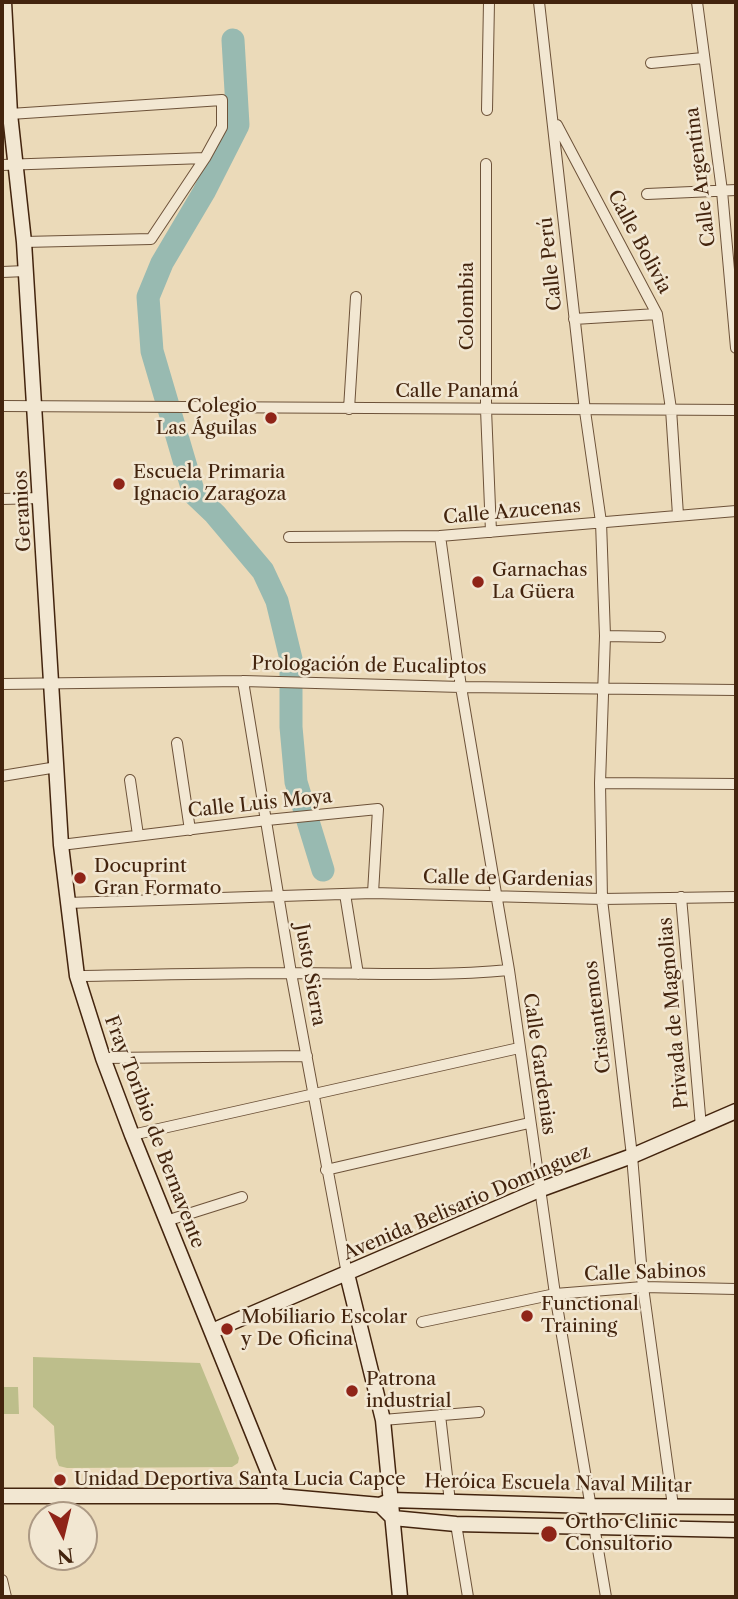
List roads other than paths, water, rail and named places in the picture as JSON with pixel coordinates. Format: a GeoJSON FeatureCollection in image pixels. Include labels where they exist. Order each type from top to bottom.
{"type":"FeatureCollection","features":[{"type":"Feature","properties":{"kind":"street","name":"Geranios"},"geometry":{"type":"LineString","coordinates":[[4,2],[10,114],[8,164],[24,242],[57,766]]}},
{"type":"Feature","properties":{"kind":"street"},"geometry":{"type":"LineString","coordinates":[[487,110],[489,2]]}},
{"type":"Feature","properties":{"kind":"street","name":"Calle Perú"},"geometry":{"type":"LineString","coordinates":[[539,2],[574,319],[601,522]]}},
{"type":"Feature","properties":{"kind":"street","name":"Calle Argentina"},"geometry":{"type":"LineString","coordinates":[[697,2],[722,191],[736,348]]}},
{"type":"Feature","properties":{"kind":"street"},"geometry":{"type":"LineString","coordinates":[[651,63],[703,58]]}},
{"type":"Feature","properties":{"kind":"street"},"geometry":{"type":"LineString","coordinates":[[10,114],[222,100],[222,127],[205,158],[150,239],[24,242]]}},
{"type":"Feature","properties":{"kind":"street","name":"Calle Bolivia"},"geometry":{"type":"LineString","coordinates":[[554,120],[657,314],[671,409],[678,515]]}},
{"type":"Feature","properties":{"kind":"street"},"geometry":{"type":"LineString","coordinates":[[8,164],[205,158]]}},
{"type":"Feature","properties":{"kind":"street","name":"Colombia"},"geometry":{"type":"LineString","coordinates":[[486,164],[486,410],[491,532]]}},
{"type":"Feature","properties":{"kind":"street"},"geometry":{"type":"LineString","coordinates":[[647,194],[736,190]]}},
{"type":"Feature","properties":{"kind":"street"},"geometry":{"type":"LineString","coordinates":[[2,272],[26,271]]}},
{"type":"Feature","properties":{"kind":"street"},"geometry":{"type":"LineString","coordinates":[[349,408],[356,297]]}},
{"type":"Feature","properties":{"kind":"street"},"geometry":{"type":"LineString","coordinates":[[574,319],[657,314]]}},
{"type":"Feature","properties":{"kind":"street","name":"Calle Panamá"},"geometry":{"type":"LineString","coordinates":[[2,406],[736,410]]}},
{"type":"Feature","properties":{"kind":"street"},"geometry":{"type":"LineString","coordinates":[[2,499],[41,498]]}},
{"type":"Feature","properties":{"kind":"street","name":"Calle Azucenas"},"geometry":{"type":"LineString","coordinates":[[289,537],[440,536],[736,511]]}},
{"type":"Feature","properties":{"kind":"street","name":"Crisantemos"},"geometry":{"type":"LineString","coordinates":[[601,522],[605,636],[600,783],[602,899],[632,1156],[643,1287],[673,1506]]}},
{"type":"Feature","properties":{"kind":"street","name":"Calle Gardenias"},"geometry":{"type":"LineString","coordinates":[[440,536],[461,687],[509,970],[555,1294],[606,1597]]}},
{"type":"Feature","properties":{"kind":"street"},"geometry":{"type":"LineString","coordinates":[[605,636],[660,637]]}},
{"type":"Feature","properties":{"kind":"street","name":"Prologación de Eucaliptos"},"geometry":{"type":"LineString","coordinates":[[2,684],[243,681],[736,690]]}},
{"type":"Feature","properties":{"kind":"street","name":"Justo Sierra"},"geometry":{"type":"LineString","coordinates":[[243,681],[291,973],[347,1274]]}},
{"type":"Feature","properties":{"kind":"street"},"geometry":{"type":"LineString","coordinates":[[177,743],[190,830]]}},
{"type":"Feature","properties":{"kind":"street"},"geometry":{"type":"LineString","coordinates":[[2,776],[57,766]]}},
{"type":"Feature","properties":{"kind":"street","name":"Fray Toribio de Bernavente"},"geometry":{"type":"LineString","coordinates":[[57,766],[61,845],[77,976],[103,1058],[132,1135],[278,1496]]}},
{"type":"Feature","properties":{"kind":"street"},"geometry":{"type":"LineString","coordinates":[[130,780],[138,835]]}},
{"type":"Feature","properties":{"kind":"street"},"geometry":{"type":"LineString","coordinates":[[600,783],[736,784]]}},
{"type":"Feature","properties":{"kind":"street","name":"Calle Luis Moya"},"geometry":{"type":"LineString","coordinates":[[61,845],[378,809],[373,893]]}},
{"type":"Feature","properties":{"kind":"street","name":"Calle de Gardenias"},"geometry":{"type":"LineString","coordinates":[[67,903],[373,893],[602,899],[736,897]]}},
{"type":"Feature","properties":{"kind":"street"},"geometry":{"type":"LineString","coordinates":[[345,894],[358,974]]}},
{"type":"Feature","properties":{"kind":"street","name":"Privada de Magnolias"},"geometry":{"type":"LineString","coordinates":[[681,897],[701,1127]]}},
{"type":"Feature","properties":{"kind":"street"},"geometry":{"type":"LineString","coordinates":[[77,976],[291,973],[458,975],[509,970]]}},
{"type":"Feature","properties":{"kind":"street"},"geometry":{"type":"LineString","coordinates":[[132,1135],[519,1048]]}},
{"type":"Feature","properties":{"kind":"street"},"geometry":{"type":"LineString","coordinates":[[103,1058],[307,1056]]}},
{"type":"Feature","properties":{"kind":"street","name":"Avenida Belisario Domínguez"},"geometry":{"type":"LineString","coordinates":[[212,1331],[539,1190],[632,1156],[736,1111]]}},
{"type":"Feature","properties":{"kind":"street"},"geometry":{"type":"LineString","coordinates":[[327,1170],[529,1122]]}},
{"type":"Feature","properties":{"kind":"street"},"geometry":{"type":"LineString","coordinates":[[166,1221],[242,1197]]}},
{"type":"Feature","properties":{"kind":"street"},"geometry":{"type":"LineString","coordinates":[[347,1274],[383,1420],[386,1503],[393,1518],[400,1597]]}},
{"type":"Feature","properties":{"kind":"street","name":"Calle Sabinos"},"geometry":{"type":"LineString","coordinates":[[422,1322],[555,1294],[643,1287],[736,1289]]}},
{"type":"Feature","properties":{"kind":"street"},"geometry":{"type":"LineString","coordinates":[[383,1420],[479,1412]]}},
{"type":"Feature","properties":{"kind":"street"},"geometry":{"type":"LineString","coordinates":[[440,1415],[450,1502]]}},
{"type":"Feature","properties":{"kind":"street","name":"Heróica Escuela Naval Militar"},"geometry":{"type":"LineString","coordinates":[[2,1496],[278,1496],[386,1503],[736,1507]]}},
{"type":"Feature","properties":{"kind":"street","name":"Heróica Escuela Naval Militar"},"geometry":{"type":"LineString","coordinates":[[393,1518],[456,1524],[736,1530]]}},
{"type":"Feature","properties":{"kind":"street"},"geometry":{"type":"LineString","coordinates":[[456,1524],[468,1597]]}},
{"type":"Feature","properties":{"kind":"street"},"geometry":{"type":"LineString","coordinates":[[2,1580],[6,1597]]}},
{"type":"Feature","properties":{"kind":"waterway"},"geometry":{"type":"LineString","coordinates":[[233,40],[238,125],[204,192],[162,263],[148,297],[152,351],[194,494],[215,514],[263,571],[277,601],[291,659],[291,727],[296,782],[323,870]]}},
{"type":"Feature","properties":{"kind":"place","name":"Colegio Las Águilas"},"geometry":{"type":"Point","coordinates":[271,418]}},
{"type":"Feature","properties":{"kind":"place","name":"Escuela Primaria Ignacio Zaragoza"},"geometry":{"type":"Point","coordinates":[119,484]}},
{"type":"Feature","properties":{"kind":"place","name":"Garnachas La Güera"},"geometry":{"type":"Point","coordinates":[478,582]}},
{"type":"Feature","properties":{"kind":"place","name":"Docuprint Gran Formato"},"geometry":{"type":"Point","coordinates":[80,878]}},
{"type":"Feature","properties":{"kind":"place","name":"Functional Training"},"geometry":{"type":"Point","coordinates":[527,1316]}},
{"type":"Feature","properties":{"kind":"place","name":"Mobiliario Escolar y De Oficina"},"geometry":{"type":"Point","coordinates":[227,1329]}},
{"type":"Feature","properties":{"kind":"place","name":"Patrona industrial"},"geometry":{"type":"Point","coordinates":[352,1391]}},
{"type":"Feature","properties":{"kind":"place","name":"Unidad Deportiva Santa Lucia Capce"},"geometry":{"type":"Point","coordinates":[60,1480]}},
{"type":"Feature","properties":{"kind":"place","name":"Ortho Clinic Consultorio"},"geometry":{"type":"Point","coordinates":[549,1534]}}]}
